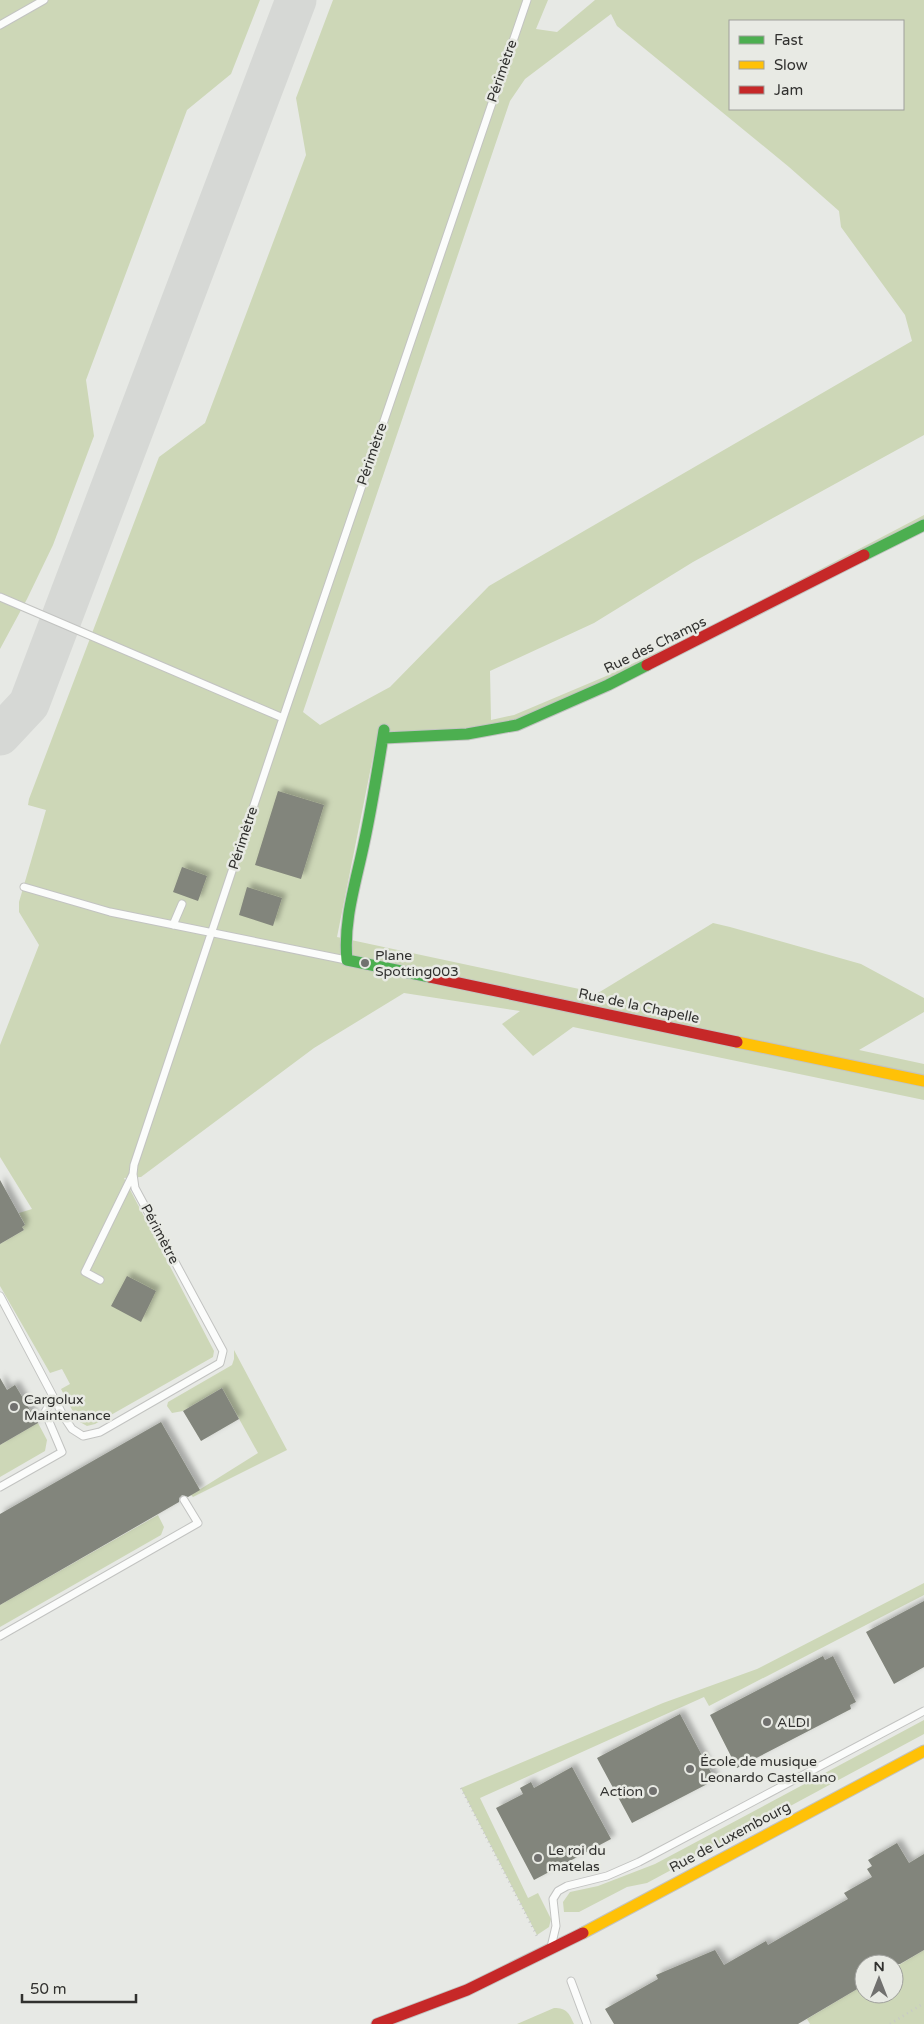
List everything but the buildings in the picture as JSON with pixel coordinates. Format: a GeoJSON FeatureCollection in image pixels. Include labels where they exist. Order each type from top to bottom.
{"type":"FeatureCollection","features":[{"type":"Feature","properties":{"kind":"street","name":"Rue des Champs"},"geometry":{"type":"LineString","coordinates":[[347,960],[345,940],[348,919],[384,734],[467,734],[517,725],[608,686],[924,525]]}},
{"type":"Feature","properties":{"kind":"street","name":"Rue de la Chapelle"},"geometry":{"type":"LineString","coordinates":[[347,960],[924,1081]]}},
{"type":"Feature","properties":{"kind":"street","name":"Rue de Luxembourg"},"geometry":{"type":"LineString","coordinates":[[377,2024],[468,1990],[548,1951],[924,1751]]}},
{"type":"Feature","properties":{"kind":"lane"},"geometry":{"type":"LineString","coordinates":[[0,25],[44,0]]}},
{"type":"Feature","properties":{"kind":"lane","name":"Périmètre"},"geometry":{"type":"LineString","coordinates":[[0,1296],[53,1398],[72,1429],[83,1436],[100,1432],[220,1363],[223,1351],[135,1188],[134,1166],[283,718],[527,0]]}},
{"type":"Feature","properties":{"kind":"lane"},"geometry":{"type":"LineString","coordinates":[[0,597],[283,718]]}},
{"type":"Feature","properties":{"kind":"lane"},"geometry":{"type":"LineString","coordinates":[[24,888],[110,912],[347,960]]}},
{"type":"Feature","properties":{"kind":"lane"},"geometry":{"type":"LineString","coordinates":[[173,925],[182,904]]}},
{"type":"Feature","properties":{"kind":"lane"},"geometry":{"type":"LineString","coordinates":[[100,1280],[85,1272],[133,1174]]}},
{"type":"Feature","properties":{"kind":"lane"},"geometry":{"type":"LineString","coordinates":[[0,1487],[62,1452],[45,1412],[53,1398]]}},
{"type":"Feature","properties":{"kind":"lane"},"geometry":{"type":"LineString","coordinates":[[0,1636],[198,1523],[184,1500]]}},
{"type":"Feature","properties":{"kind":"lane","name":"Rue de Luxembourg"},"geometry":{"type":"LineString","coordinates":[[548,1951],[556,1926],[553,1899],[558,1891],[567,1886],[607,1876],[639,1862],[924,1711]]}},
{"type":"Feature","properties":{"kind":"lane"},"geometry":{"type":"LineString","coordinates":[[571,1981],[586,2024]]}},
{"type":"Feature","properties":{"kind":"path"},"geometry":{"type":"LineString","coordinates":[[461,1788],[548,1951]]}},
{"type":"Feature","properties":{"kind":"path"},"geometry":{"type":"LineString","coordinates":[[890,2024],[924,2003]]}},
{"type":"Feature","properties":{"kind":"green space"},"geometry":{"type":"Polygon","coordinates":[[[0,0],[260,0],[231,74],[187,110],[86,380],[94,436],[53,545],[0,649],[0,0]]]}},
{"type":"Feature","properties":{"kind":"green space"},"geometry":{"type":"Polygon","coordinates":[[[333,0],[548,0],[536,29],[557,32],[595,0],[924,0],[924,435],[693,562],[594,623],[490,671],[491,720],[514,715],[604,677],[702,631],[924,515],[924,519],[762,604],[575,697],[516,720],[480,727],[402,732],[401,737],[384,739],[374,752],[337,937],[598,993],[713,923],[730,927],[861,964],[924,998],[924,1012],[859,1050],[924,1064],[924,1100],[573,1027],[533,1056],[502,1024],[520,1011],[404,993],[314,1048],[141,1177],[124,1178],[214,1351],[213,1357],[95,1424],[87,1426],[78,1421],[61,1389],[70,1384],[62,1369],[50,1373],[0,1286],[0,1244],[24,1230],[22,1227],[25,1225],[19,1213],[32,1209],[0,1157],[0,1045],[39,945],[19,912],[19,902],[46,810],[28,805],[29,799],[159,457],[205,423],[306,155],[296,98],[333,0]],[[611,14],[525,79],[510,101],[303,712],[320,725],[390,687],[489,586],[912,341],[905,315],[841,227],[839,211],[789,167],[617,26],[611,14]]]}},
{"type":"Feature","properties":{"kind":"green space"},"geometry":{"type":"Polygon","coordinates":[[[234,1350],[287,1450],[193,1497],[191,1495],[258,1453],[222,1388],[183,1411],[172,1413],[167,1406],[168,1402],[232,1365],[234,1350]]]}},
{"type":"Feature","properties":{"kind":"green space"},"geometry":{"type":"Polygon","coordinates":[[[38,1423],[47,1440],[45,1451],[0,1477],[0,1445],[38,1423]]]}},
{"type":"Feature","properties":{"kind":"green space"},"geometry":{"type":"Polygon","coordinates":[[[158,1515],[164,1527],[161,1535],[0,1627],[0,1605],[158,1515]]]}},
{"type":"Feature","properties":{"kind":"green space"},"geometry":{"type":"Polygon","coordinates":[[[924,1583],[924,1595],[709,1706],[704,1697],[480,1798],[528,1898],[538,1893],[551,1919],[549,1927],[537,1935],[461,1788],[663,1703],[757,1669],[924,1583]]]}},
{"type":"Feature","properties":{"kind":"green space"},"geometry":{"type":"Polygon","coordinates":[[[924,1720],[924,1734],[647,1883],[627,1887],[579,1912],[564,1912],[563,1902],[570,1892],[598,1886],[655,1864],[924,1720]]]}},
{"type":"Feature","properties":{"kind":"green space"},"geometry":{"type":"Polygon","coordinates":[[[924,1950],[924,2024],[810,2024],[807,2019],[854,1991],[854,2004],[904,2004],[904,1962],[924,1950]]]}},
{"type":"Feature","properties":{"kind":"green space"},"geometry":{"type":"Polygon","coordinates":[[[554,2008],[567,2012],[574,2024],[517,2024],[554,2008]]]}},
{"type":"Feature","properties":{"kind":"taxiway"},"geometry":{"type":"LineString","coordinates":[[0,735],[29,704],[296,0]]}},
{"type":"Feature","properties":{"kind":"traffic: fast"},"geometry":{"type":"LineString","coordinates":[[864,555],[924,525]]}},
{"type":"Feature","properties":{"kind":"traffic: fast"},"geometry":{"type":"LineString","coordinates":[[384,738],[467,734],[517,725],[608,685],[647,665]]}},
{"type":"Feature","properties":{"kind":"traffic: fast"},"geometry":{"type":"LineString","coordinates":[[384,730],[370,815],[349,916],[346,945],[347,960],[430,977]]}},
{"type":"Feature","properties":{"kind":"traffic: slow"},"geometry":{"type":"LineString","coordinates":[[737,1042],[924,1081]]}},
{"type":"Feature","properties":{"kind":"traffic: slow"},"geometry":{"type":"LineString","coordinates":[[583,1933],[924,1751]]}},
{"type":"Feature","properties":{"kind":"traffic: jam"},"geometry":{"type":"LineString","coordinates":[[647,665],[864,555]]}},
{"type":"Feature","properties":{"kind":"traffic: jam"},"geometry":{"type":"LineString","coordinates":[[430,977],[737,1042]]}},
{"type":"Feature","properties":{"kind":"traffic: jam"},"geometry":{"type":"LineString","coordinates":[[377,2024],[467,1990],[583,1933]]}},
{"type":"Feature","properties":{"kind":"place","name":"Plane Spotting003"},"geometry":{"type":"Point","coordinates":[365,963]}},
{"type":"Feature","properties":{"kind":"place","name":"Cargolux Maintenance"},"geometry":{"type":"Point","coordinates":[14,1407]}},
{"type":"Feature","properties":{"kind":"place","name":"ALDI"},"geometry":{"type":"Point","coordinates":[767,1722]}},
{"type":"Feature","properties":{"kind":"place","name":"École de musique Leonardo Castellano"},"geometry":{"type":"Point","coordinates":[690,1769]}},
{"type":"Feature","properties":{"kind":"place","name":"Action"},"geometry":{"type":"Point","coordinates":[653,1791]}},
{"type":"Feature","properties":{"kind":"place","name":"Le roi du matelas"},"geometry":{"type":"Point","coordinates":[538,1858]}}]}
